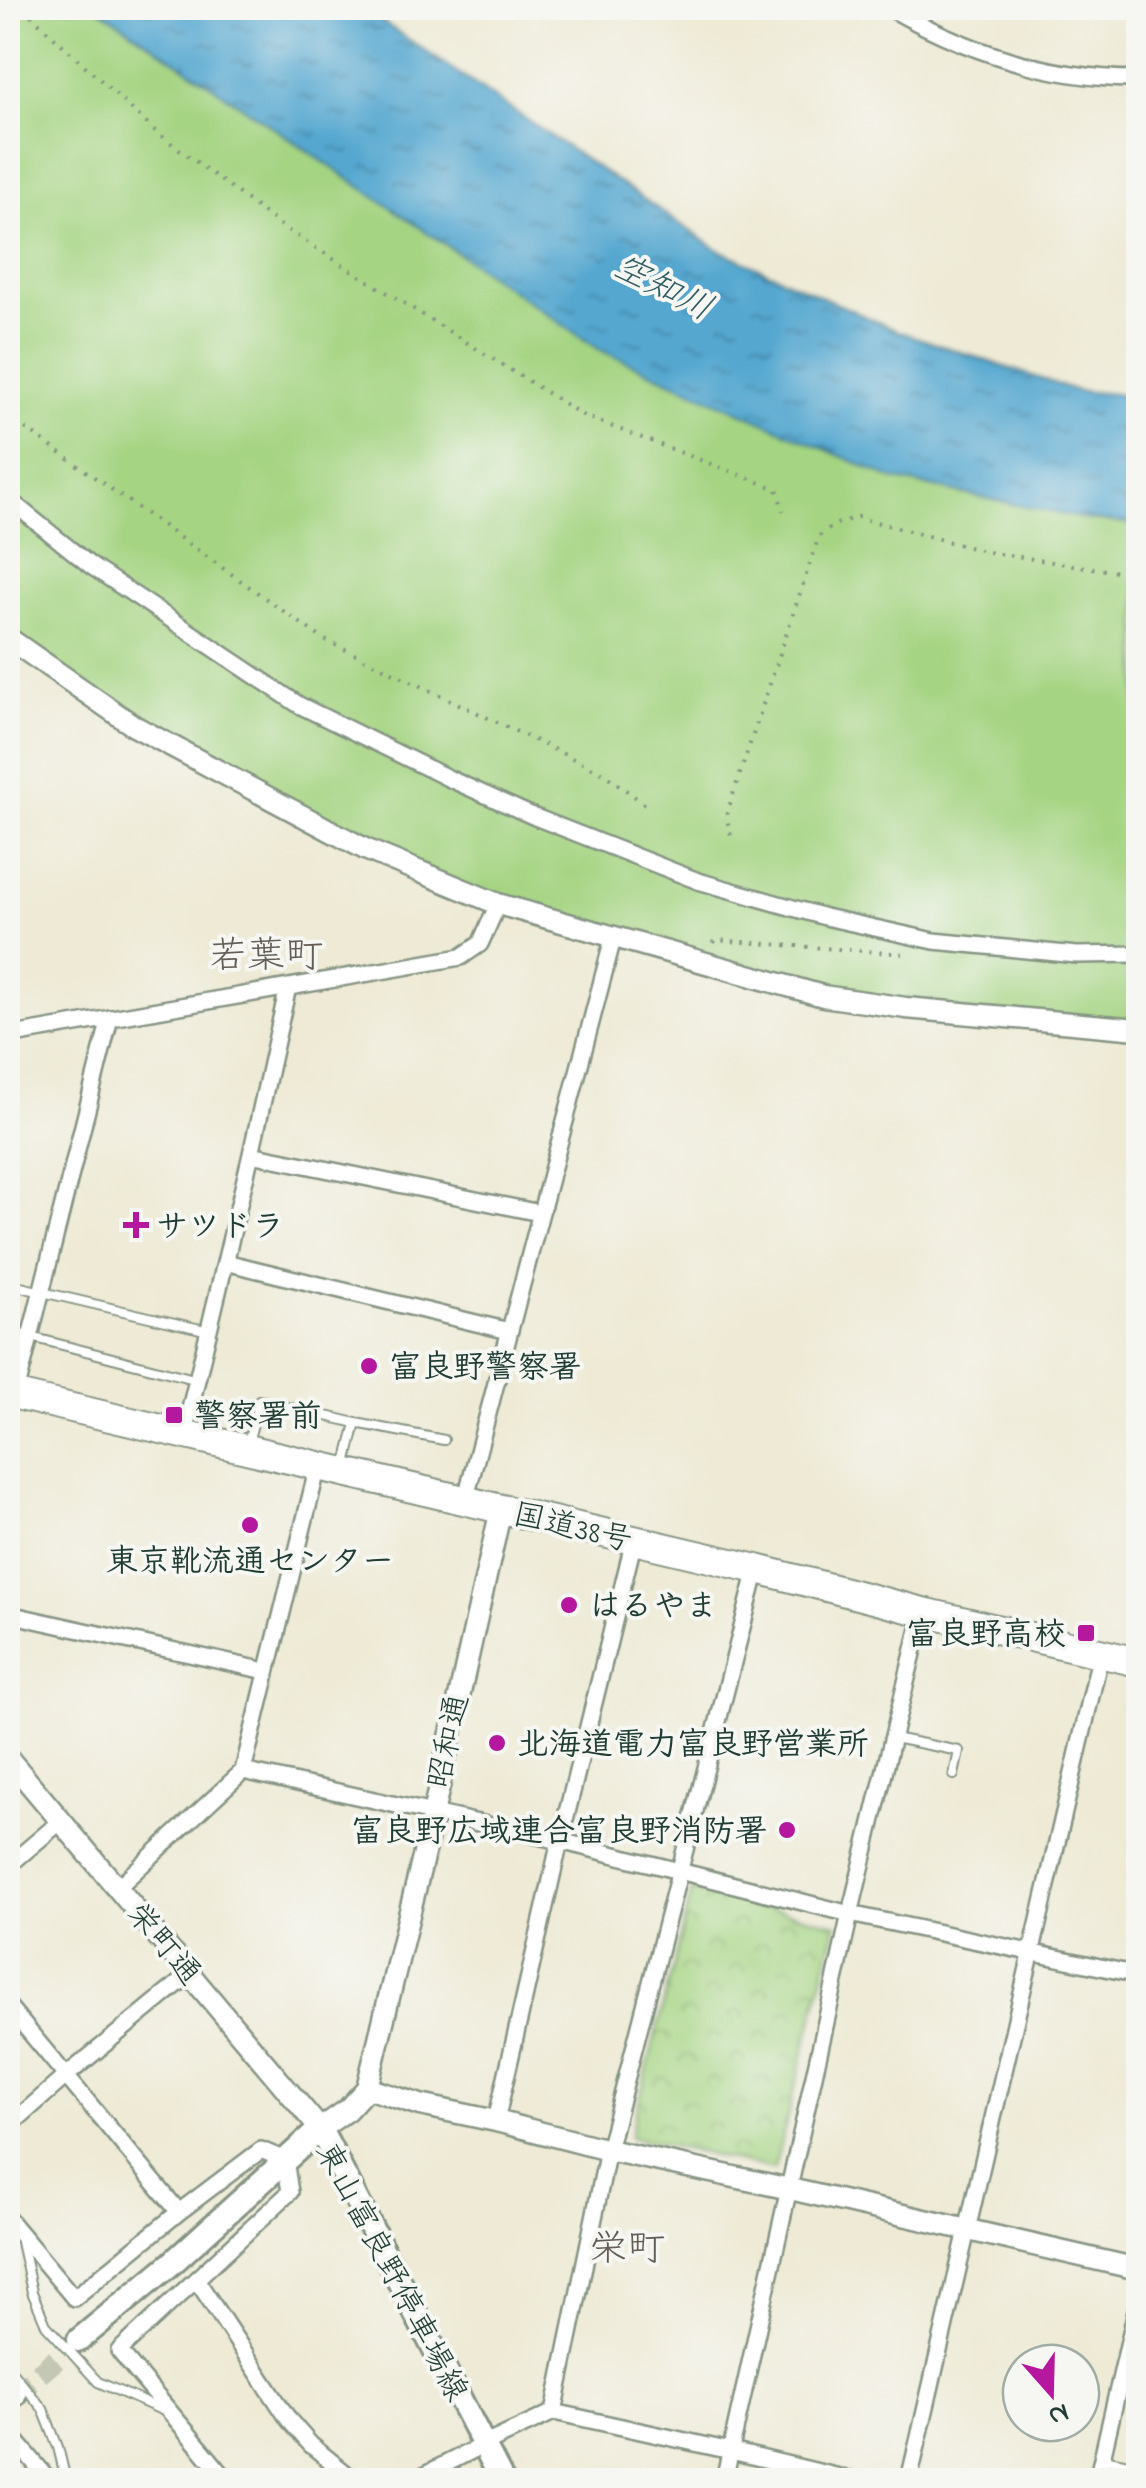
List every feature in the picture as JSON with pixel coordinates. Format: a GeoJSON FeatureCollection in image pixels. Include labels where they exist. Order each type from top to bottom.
{"type":"FeatureCollection","features":[{"type":"Feature","properties":{"kind":"highway","name":"国道38号"},"geometry":{"type":"LineString","coordinates":[[11,1397],[757,1568],[922,1612],[1138,1662]]}},
{"type":"Feature","properties":{"kind":"main road","name":"東山富良野停車場線"},"geometry":{"type":"LineString","coordinates":[[79,2340],[320,2130],[502,2480]]}},
{"type":"Feature","properties":{"kind":"street"},"geometry":{"type":"LineString","coordinates":[[890,8],[1013,62],[1062,74],[1138,79]]}},
{"type":"Feature","properties":{"kind":"street"},"geometry":{"type":"LineString","coordinates":[[8,499],[91,566],[299,705],[450,780],[535,817],[698,882],[934,942],[1077,955],[1138,954]]}},
{"type":"Feature","properties":{"kind":"street"},"geometry":{"type":"LineString","coordinates":[[8,638],[134,726],[364,849],[498,904],[823,996],[906,1008],[1138,1029]]}},
{"type":"Feature","properties":{"kind":"street"},"geometry":{"type":"LineString","coordinates":[[8,1036],[461,957],[480,944],[498,904]]}},
{"type":"Feature","properties":{"kind":"street"},"geometry":{"type":"LineString","coordinates":[[465,1501],[614,935]]}},
{"type":"Feature","properties":{"kind":"street"},"geometry":{"type":"LineString","coordinates":[[184,1434],[288,987]]}},
{"type":"Feature","properties":{"kind":"street"},"geometry":{"type":"LineString","coordinates":[[11,1397],[31,1338],[110,1018]]}},
{"type":"Feature","properties":{"kind":"street"},"geometry":{"type":"LineString","coordinates":[[251,1154],[540,1213]]}},
{"type":"Feature","properties":{"kind":"street"},"geometry":{"type":"LineString","coordinates":[[225,1262],[510,1331]]}},
{"type":"Feature","properties":{"kind":"street"},"geometry":{"type":"LineString","coordinates":[[118,1888],[242,1771],[266,1671],[331,1469]]}},
{"type":"Feature","properties":{"kind":"street","name":"昭和通"},"geometry":{"type":"LineString","coordinates":[[367,2088],[426,1845],[500,1509]]}},
{"type":"Feature","properties":{"kind":"street"},"geometry":{"type":"LineString","coordinates":[[496,2121],[634,1540]]}},
{"type":"Feature","properties":{"kind":"street"},"geometry":{"type":"LineString","coordinates":[[554,2412],[608,2150],[757,1568]]}},
{"type":"Feature","properties":{"kind":"street"},"geometry":{"type":"LineString","coordinates":[[724,2480],[850,1914],[922,1612]]}},
{"type":"Feature","properties":{"kind":"street"},"geometry":{"type":"LineString","coordinates":[[8,1616],[266,1671]]}},
{"type":"Feature","properties":{"kind":"street"},"geometry":{"type":"LineString","coordinates":[[910,2480],[1100,1653]]}},
{"type":"Feature","properties":{"kind":"street","name":"栄町通"},"geometry":{"type":"LineString","coordinates":[[8,1758],[320,2130]]}},
{"type":"Feature","properties":{"kind":"street"},"geometry":{"type":"LineString","coordinates":[[242,1771],[560,1841],[850,1914],[1138,1975]]}},
{"type":"Feature","properties":{"kind":"street"},"geometry":{"type":"LineString","coordinates":[[8,1866],[61,1821]]}},
{"type":"Feature","properties":{"kind":"street"},"geometry":{"type":"LineString","coordinates":[[8,2128],[190,1974]]}},
{"type":"Feature","properties":{"kind":"street"},"geometry":{"type":"LineString","coordinates":[[8,2006],[179,2212]]}},
{"type":"Feature","properties":{"kind":"street"},"geometry":{"type":"LineString","coordinates":[[320,2130],[347,2110],[367,2088],[420,2105],[608,2150],[1138,2270]]}},
{"type":"Feature","properties":{"kind":"street"},"geometry":{"type":"LineString","coordinates":[[8,2219],[74,2298],[261,2150],[285,2160],[290,2192],[119,2351],[227,2480]]}},
{"type":"Feature","properties":{"kind":"street"},"geometry":{"type":"LineString","coordinates":[[196,2278],[289,2420],[354,2480]]}},
{"type":"Feature","properties":{"kind":"street"},"geometry":{"type":"LineString","coordinates":[[1097,2480],[1138,2302]]}},
{"type":"Feature","properties":{"kind":"street"},"geometry":{"type":"LineString","coordinates":[[414,2480],[554,2412],[852,2480]]}},
{"type":"Feature","properties":{"kind":"street"},"geometry":{"type":"LineString","coordinates":[[8,2441],[12,2436],[49,2480]]}},
{"type":"Feature","properties":{"kind":"lane"},"geometry":{"type":"LineString","coordinates":[[8,1284],[209,1331]]}},
{"type":"Feature","properties":{"kind":"lane"},"geometry":{"type":"LineString","coordinates":[[8,1332],[198,1380]]}},
{"type":"Feature","properties":{"kind":"lane"},"geometry":{"type":"LineString","coordinates":[[247,1449],[258,1400],[444,1440]]}},
{"type":"Feature","properties":{"kind":"lane"},"geometry":{"type":"LineString","coordinates":[[331,1469],[356,1423]]}},
{"type":"Feature","properties":{"kind":"lane"},"geometry":{"type":"LineString","coordinates":[[892,1738],[958,1751],[954,1776]]}},
{"type":"Feature","properties":{"kind":"lane"},"geometry":{"type":"LineString","coordinates":[[20,2233],[32,2292],[46,2326],[98,2382],[170,2413]]}},
{"type":"Feature","properties":{"kind":"lane"},"geometry":{"type":"LineString","coordinates":[[8,2367],[43,2409],[66,2480]]}},
{"type":"Feature","properties":{"kind":"lane"},"geometry":{"type":"LineString","coordinates":[[1102,2458],[1138,2466]]}},
{"type":"Feature","properties":{"kind":"path"},"geometry":{"type":"LineString","coordinates":[[23,8],[154,130],[284,228],[584,416],[777,489],[783,511]]}},
{"type":"Feature","properties":{"kind":"path"},"geometry":{"type":"LineString","coordinates":[[8,416],[323,639],[603,773],[650,808]]}},
{"type":"Feature","properties":{"kind":"path"},"geometry":{"type":"LineString","coordinates":[[731,835],[726,816],[820,536],[836,524],[857,517],[986,552],[1138,575]]}},
{"type":"Feature","properties":{"kind":"path"},"geometry":{"type":"LineString","coordinates":[[709,962],[715,940],[911,954]]}},
{"type":"Feature","properties":{"kind":"green space"},"geometry":{"type":"Polygon","coordinates":[[[8,8],[119,8],[1138,516],[1138,1029],[906,1008],[498,904],[134,726],[8,638],[8,8]]]}},
{"type":"Feature","properties":{"kind":"green space"},"geometry":{"type":"Polygon","coordinates":[[[692,1890],[837,1924],[774,2169],[630,2137],[692,1890]]]}},
{"type":"Feature","properties":{"kind":"water","name":"空知川"},"geometry":{"type":"Polygon","coordinates":[[[98,8],[362,8],[717,249],[897,331],[1077,391],[1138,396],[1138,524],[1090,520],[893,479],[600,350],[98,8]]]}},
{"type":"Feature","properties":{"kind":"tunnel"},"geometry":{"type":"LineString","coordinates":[[14,2395],[79,2340]]}},
{"type":"Feature","properties":{"kind":"place","name":"サツドラ"},"geometry":{"type":"Point","coordinates":[136,1225]}},
{"type":"Feature","properties":{"kind":"place","name":"富良野警察署"},"geometry":{"type":"Point","coordinates":[369,1366]}},
{"type":"Feature","properties":{"kind":"place","name":"警察署前"},"geometry":{"type":"Point","coordinates":[174,1415]}},
{"type":"Feature","properties":{"kind":"place","name":"東京靴流通センター"},"geometry":{"type":"Point","coordinates":[250,1525]}},
{"type":"Feature","properties":{"kind":"place","name":"はるやま"},"geometry":{"type":"Point","coordinates":[569,1605]}},
{"type":"Feature","properties":{"kind":"place","name":"富良野高校"},"geometry":{"type":"Point","coordinates":[1086,1633]}},
{"type":"Feature","properties":{"kind":"place","name":"北海道電力富良野営業所"},"geometry":{"type":"Point","coordinates":[497,1743]}},
{"type":"Feature","properties":{"kind":"place","name":"富良野広域連合富良野消防署"},"geometry":{"type":"Point","coordinates":[787,1830]}},
{"type":"Feature","properties":{"kind":"district","name":"若葉町"},"geometry":{"type":"Point","coordinates":[266,954]}},
{"type":"Feature","properties":{"kind":"district","name":"栄町"},"geometry":{"type":"Point","coordinates":[627,2247]}}]}
